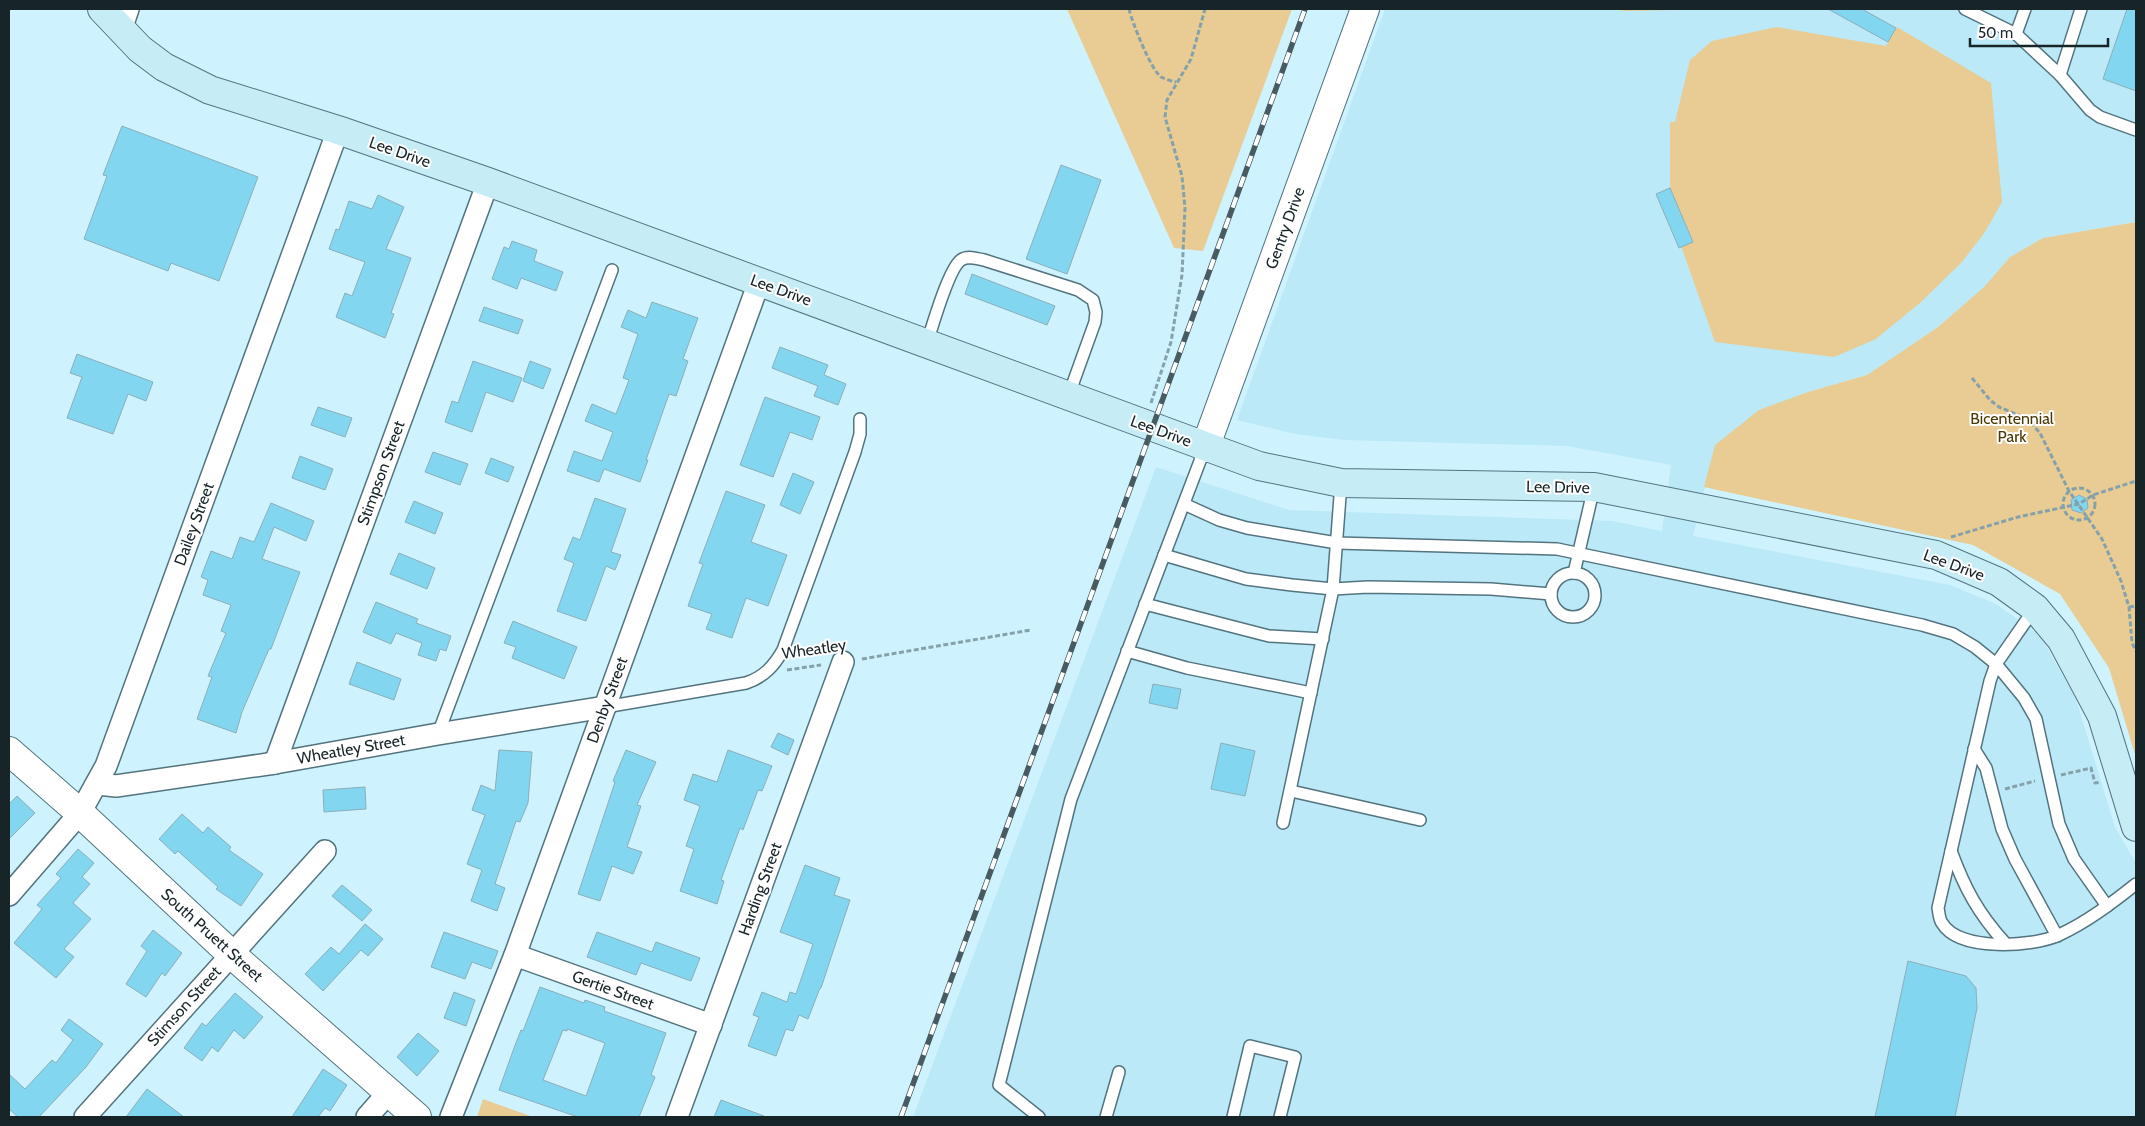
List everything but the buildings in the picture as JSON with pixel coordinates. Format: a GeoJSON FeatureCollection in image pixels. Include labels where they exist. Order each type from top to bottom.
{"type":"FeatureCollection","features":[{"type":"Feature","properties":{"kind":"main road","name":"Lee Drive"},"geometry":{"type":"LineString","coordinates":[[102,9],[124,20],[140,49],[164,67],[210,90],[338,130],[488,182],[1205,448],[1259,466],[1341,483],[1594,487],[1936,555],[2000,582],[2035,608],[2061,639],[2102,716],[2125,775],[2136,827]]}},
{"type":"Feature","properties":{"kind":"street","name":"Gentry Drive"},"geometry":{"type":"LineString","coordinates":[[1205,448],[1364,9]]}},
{"type":"Feature","properties":{"kind":"street","name":"Dailey Street"},"geometry":{"type":"LineString","coordinates":[[9,895],[80,813],[98,784],[338,130]]}},
{"type":"Feature","properties":{"kind":"street","name":"Stimpson Street"},"geometry":{"type":"LineString","coordinates":[[275,763],[488,182]]}},
{"type":"Feature","properties":{"kind":"street","name":"Denby Street"},"geometry":{"type":"LineString","coordinates":[[451,1117],[514,955],[760,282]]}},
{"type":"Feature","properties":{"kind":"street","name":"Harding Street"},"geometry":{"type":"LineString","coordinates":[[677,1117],[843,662]]}},
{"type":"Feature","properties":{"kind":"street","name":"Wheatley Street"},"geometry":{"type":"LineString","coordinates":[[98,784],[116,786],[275,763],[604,707]]}},
{"type":"Feature","properties":{"kind":"street","name":"South Pruett Street"},"geometry":{"type":"LineString","coordinates":[[9,751],[80,813],[231,954],[417,1117]]}},
{"type":"Feature","properties":{"kind":"street","name":"Stimson Street"},"geometry":{"type":"LineString","coordinates":[[85,1117],[325,851]]}},
{"type":"Feature","properties":{"kind":"street","name":"Gertie Street"},"geometry":{"type":"LineString","coordinates":[[514,955],[711,1025]]}},
{"type":"Feature","properties":{"kind":"street"},"geometry":{"type":"LineString","coordinates":[[367,1117],[389,1092]]}},
{"type":"Feature","properties":{"kind":"lane"},"geometry":{"type":"LineString","coordinates":[[1965,9],[2016,34],[2060,75],[2090,110],[2100,117],[2136,130]]}},
{"type":"Feature","properties":{"kind":"lane"},"geometry":{"type":"LineString","coordinates":[[2016,34],[2025,9]]}},
{"type":"Feature","properties":{"kind":"lane"},"geometry":{"type":"LineString","coordinates":[[2060,75],[2081,9]]}},
{"type":"Feature","properties":{"kind":"lane"},"geometry":{"type":"LineString","coordinates":[[927,344],[953,271],[961,260],[969,257],[1078,290],[1093,300],[1096,312],[1095,322],[1068,397]]}},
{"type":"Feature","properties":{"kind":"lane"},"geometry":{"type":"LineString","coordinates":[[438,734],[612,270]]}},
{"type":"Feature","properties":{"kind":"lane"},"geometry":{"type":"LineString","coordinates":[[766,673],[776,662],[783,650],[855,452],[860,434],[860,419]]}},
{"type":"Feature","properties":{"kind":"lane"},"geometry":{"type":"LineString","coordinates":[[1039,1117],[999,1085],[1071,799],[1205,448]]}},
{"type":"Feature","properties":{"kind":"lane"},"geometry":{"type":"LineString","coordinates":[[1283,823],[1333,588],[1341,483]]}},
{"type":"Feature","properties":{"kind":"lane"},"geometry":{"type":"LineString","coordinates":[[1574,573],[1594,487]]}},
{"type":"Feature","properties":{"kind":"lane"},"geometry":{"type":"LineString","coordinates":[[1184,504],[1219,520],[1247,528],[1337,543],[1557,549],[1922,625],[1953,634],[1975,647],[1996,664],[2024,698],[2036,719],[2059,824],[2074,859],[2107,906]]}},
{"type":"Feature","properties":{"kind":"lane"},"geometry":{"type":"LineString","coordinates":[[1164,555],[1246,579],[1333,588],[1368,586],[1492,589],[1551,594]]}},
{"type":"Feature","properties":{"kind":"lane"},"geometry":{"type":"LineString","coordinates":[[1574,573],[1581,574],[1592,584],[1594,599],[1586,612],[1580,615],[1566,615],[1555,607],[1551,594],[1552,587],[1561,576],[1574,573]]}},
{"type":"Feature","properties":{"kind":"lane"},"geometry":{"type":"LineString","coordinates":[[1145,604],[1269,636],[1323,639]]}},
{"type":"Feature","properties":{"kind":"lane"},"geometry":{"type":"LineString","coordinates":[[2035,608],[1996,664],[1990,681],[1938,908],[1941,922],[1950,931],[1964,938],[1985,944],[2032,943],[2057,936],[2107,906],[2136,884]]}},
{"type":"Feature","properties":{"kind":"lane"},"geometry":{"type":"LineString","coordinates":[[1127,651],[1187,668],[1311,693]]}},
{"type":"Feature","properties":{"kind":"lane","name":"Wheatley"},"geometry":{"type":"LineString","coordinates":[[604,707],[746,682],[758,679],[766,673]]}},
{"type":"Feature","properties":{"kind":"lane"},"geometry":{"type":"LineString","coordinates":[[1974,748],[1986,768],[2005,836],[2057,936]]}},
{"type":"Feature","properties":{"kind":"lane"},"geometry":{"type":"LineString","coordinates":[[1291,791],[1420,820]]}},
{"type":"Feature","properties":{"kind":"lane"},"geometry":{"type":"LineString","coordinates":[[1951,851],[1964,886],[1985,920],[2004,944]]}},
{"type":"Feature","properties":{"kind":"lane"},"geometry":{"type":"LineString","coordinates":[[1233,1117],[1250,1046],[1294,1057],[1280,1117]]}},
{"type":"Feature","properties":{"kind":"lane"},"geometry":{"type":"LineString","coordinates":[[1106,1117],[1119,1072]]}},
{"type":"Feature","properties":{"kind":"path"},"geometry":{"type":"LineString","coordinates":[[1129,9],[1150,62],[1160,76],[1176,82]]}},
{"type":"Feature","properties":{"kind":"path"},"geometry":{"type":"LineString","coordinates":[[1144,425],[1171,342],[1182,275],[1185,208],[1182,176],[1165,117],[1167,100],[1191,59],[1205,9]]}},
{"type":"Feature","properties":{"kind":"path"},"geometry":{"type":"LineString","coordinates":[[1972,378],[1990,400],[1999,407],[2023,417],[2040,433],[2069,491],[2102,539],[2111,559],[2126,594],[2132,642],[2136,651]]}},
{"type":"Feature","properties":{"kind":"path"},"geometry":{"type":"LineString","coordinates":[[1947,537],[2018,517],[2079,504],[2093,495],[2136,481]]}},
{"type":"Feature","properties":{"kind":"path"},"geometry":{"type":"LineString","coordinates":[[2079,487],[2090,491],[2093,495],[2094,511],[2086,518],[2072,518],[2065,512],[2063,507],[2064,498],[2069,491],[2079,487]]}},
{"type":"Feature","properties":{"kind":"path"},"geometry":{"type":"LineString","coordinates":[[2129,607],[2136,606]]}},
{"type":"Feature","properties":{"kind":"path","name":"Wheatley"},"geometry":{"type":"LineString","coordinates":[[766,673],[1031,630]]}},
{"type":"Feature","properties":{"kind":"shaded area"},"geometry":{"type":"Polygon","coordinates":[[[1385,9],[2136,9],[2136,222],[2043,238],[2010,257],[1984,287],[1938,327],[1867,375],[1808,392],[1715,445],[1693,536],[1950,585],[1996,604],[2040,635],[2076,699],[2115,827],[2136,863],[2136,1117],[913,1117],[1156,467],[1289,510],[1612,521],[1662,531],[1671,465],[1567,446],[1343,440],[1295,434],[1237,420],[1385,9]]]}},
{"type":"Feature","properties":{"kind":"green space"},"geometry":{"type":"Polygon","coordinates":[[[1067,9],[1292,9],[1203,251],[1174,248],[1067,9]]]}},
{"type":"Feature","properties":{"kind":"green space"},"geometry":{"type":"Polygon","coordinates":[[[1617,9],[1725,9],[1624,11],[1617,9]]]}},
{"type":"Feature","properties":{"kind":"green space"},"geometry":{"type":"Polygon","coordinates":[[[1776,27],[1886,46],[1897,27],[1991,83],[2002,202],[1985,232],[1962,262],[1921,302],[1876,339],[1834,357],[1715,342],[1681,246],[1693,241],[1670,188],[1670,122],[1675,122],[1690,60],[1712,41],[1776,27]]]}},
{"type":"Feature","properties":{"kind":"green space","name":"Bicentennial Park"},"geometry":{"type":"Polygon","coordinates":[[[2136,222],[2136,758],[2109,668],[2060,594],[1973,545],[1704,487],[1715,445],[1759,410],[1808,392],[1867,375],[1938,327],[1984,287],[2010,257],[2043,238],[2136,222]]]}},
{"type":"Feature","properties":{"kind":"green space"},"geometry":{"type":"Polygon","coordinates":[[[483,1099],[533,1117],[477,1117],[483,1099]]]}},
{"type":"Feature","properties":{"kind":"railway"},"geometry":{"type":"LineString","coordinates":[[901,1117],[1305,9]]}}]}
